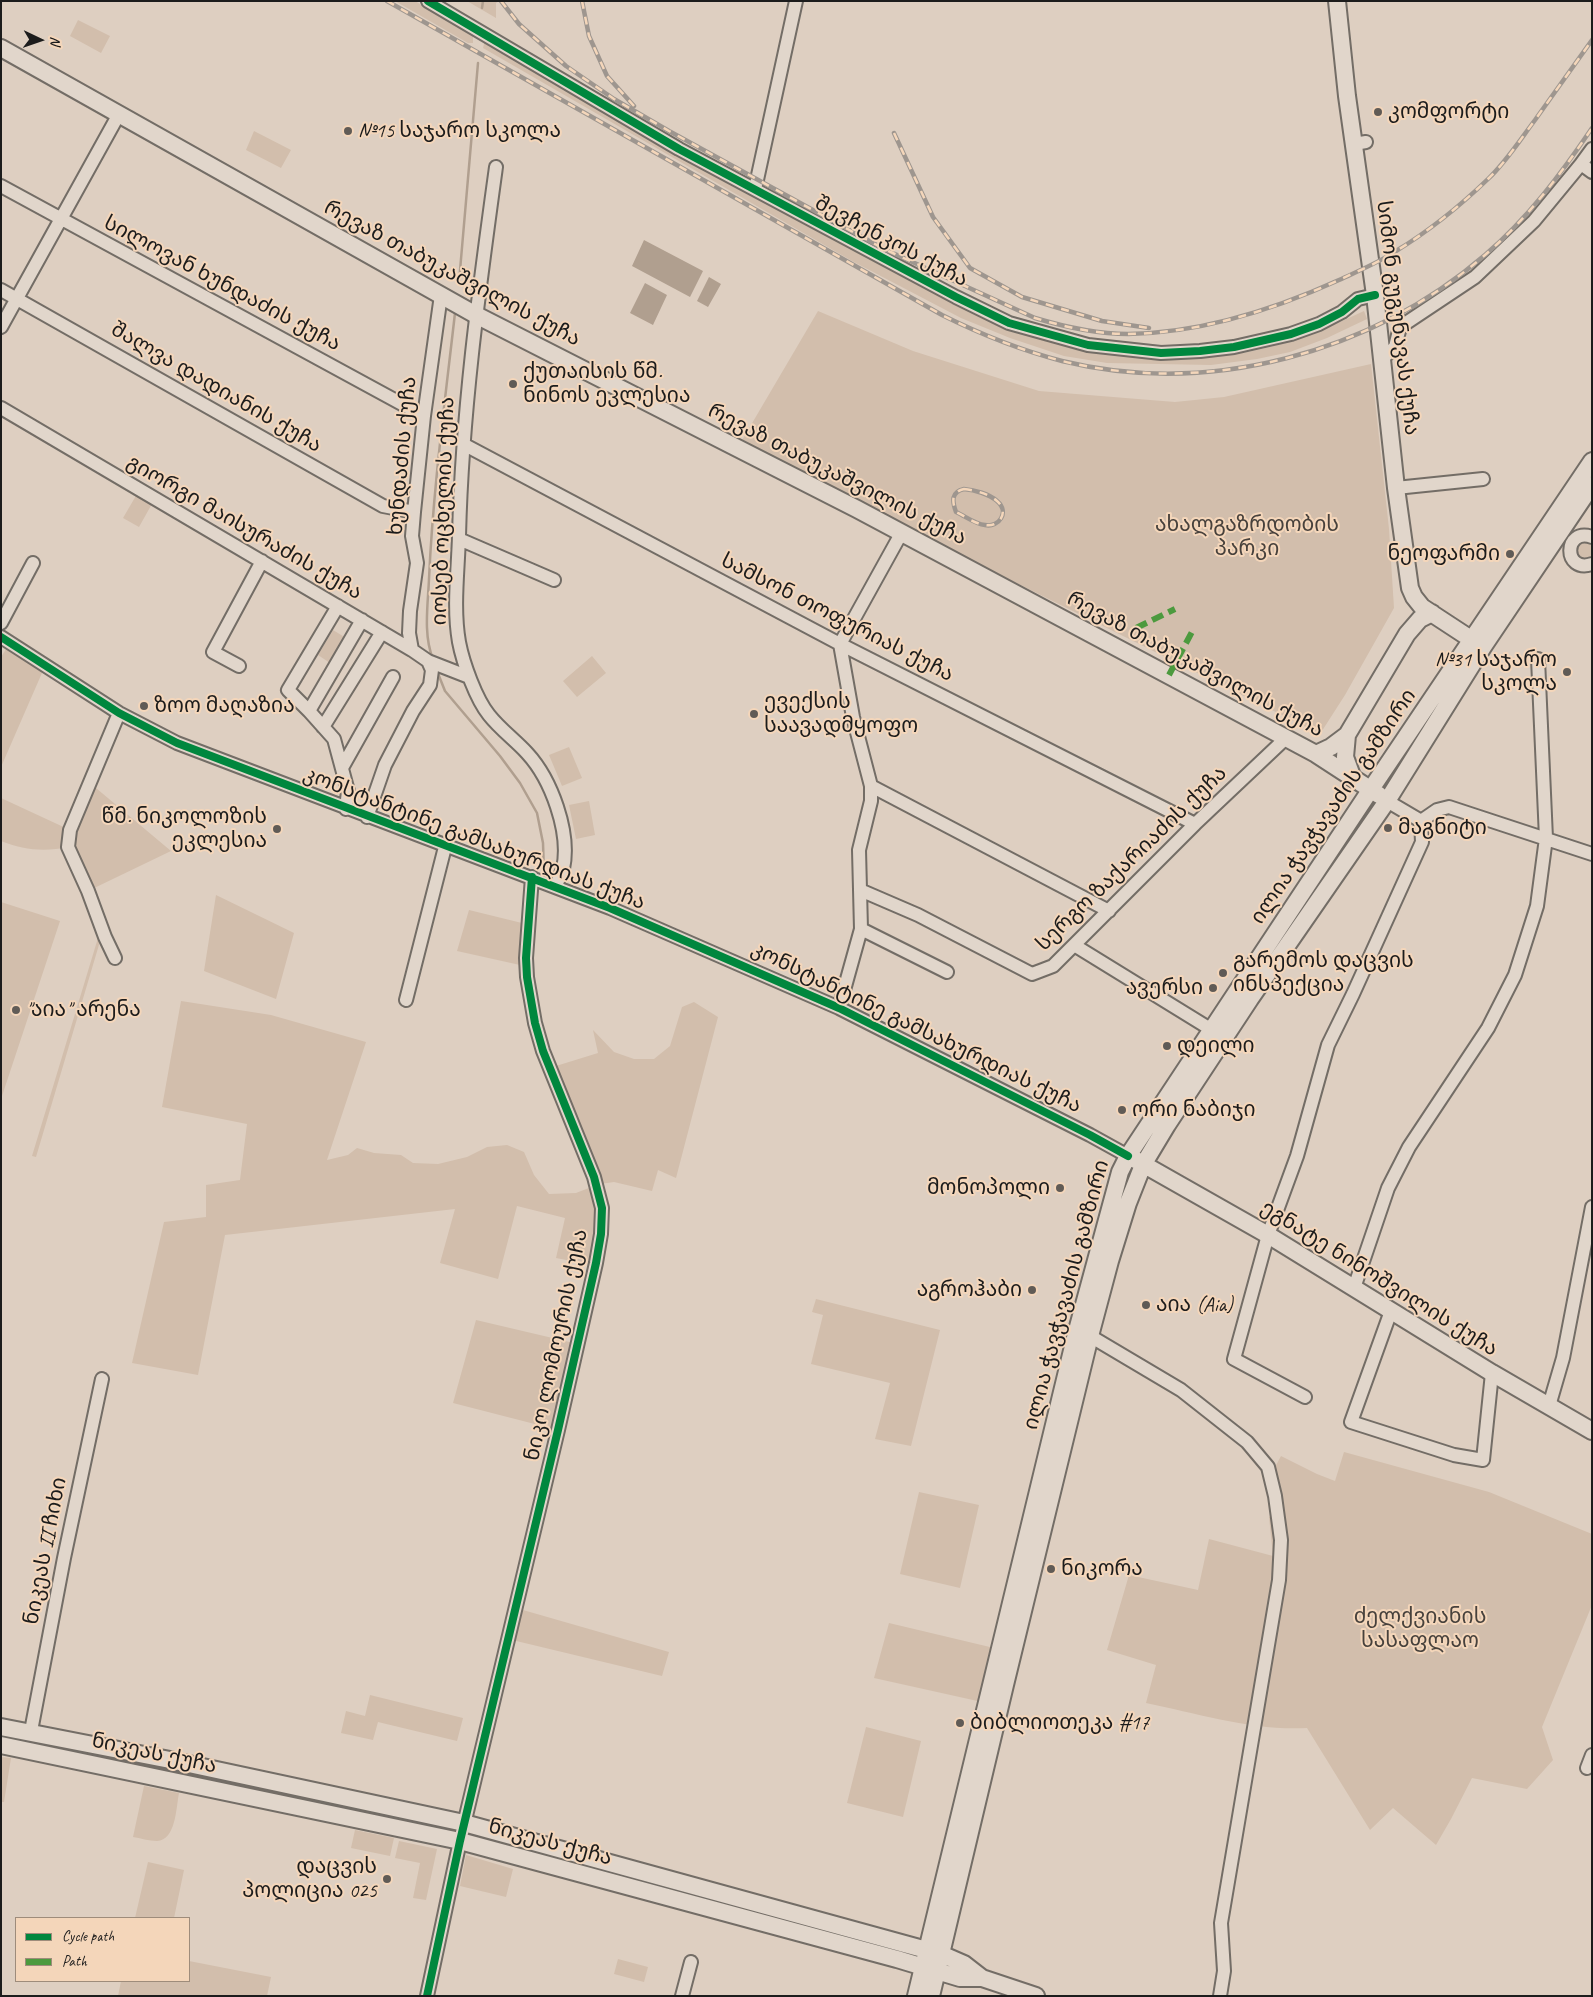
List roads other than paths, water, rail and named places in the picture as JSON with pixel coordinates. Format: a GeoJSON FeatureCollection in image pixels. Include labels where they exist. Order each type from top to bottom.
{"type":"FeatureCollection","features":[{"type":"Feature","properties":{"kind":"main road","name":"სიმონ გუგუნავას ქუჩა"},"geometry":{"type":"LineString","coordinates":[[1337,1],[1360,143],[1396,488],[1410,588],[1418,602],[1477,643]]}},
{"type":"Feature","properties":{"kind":"main road","name":"რევაზ თაბუკაშვილის ქუჩა"},"geometry":{"type":"LineString","coordinates":[[1,48],[476,315],[902,532],[1316,754],[1352,776],[1387,801]]}},
{"type":"Feature","properties":{"kind":"main road","name":"ილია ჭავჭავაძის გამზირი"},"geometry":{"type":"LineString","coordinates":[[916,1996],[929,1970],[934,1952],[1004,1684],[1110,1261],[1128,1203],[1143,1165],[1250,999],[1387,801],[1477,643],[1565,514],[1592,461]]}},
{"type":"Feature","properties":{"kind":"main road","name":"ილია ჭავჭავაძის გამზირი"},"geometry":{"type":"LineString","coordinates":[[1565,514],[1592,485]]}},
{"type":"Feature","properties":{"kind":"main road"},"geometry":{"type":"LineString","coordinates":[[1406,634],[1411,615],[1410,588]]}},
{"type":"Feature","properties":{"kind":"main road"},"geometry":{"type":"LineString","coordinates":[[1316,754],[1331,747],[1347,735],[1406,634],[1420,619],[1432,613]]}},
{"type":"Feature","properties":{"kind":"main road"},"geometry":{"type":"LineString","coordinates":[[1450,624],[1458,644],[1454,666]]}},
{"type":"Feature","properties":{"kind":"main road","name":"ილია ჭავჭავაძის გამზირი"},"geometry":{"type":"LineString","coordinates":[[934,1952],[1076,1334],[1118,1178],[1128,1156],[1371,789],[1454,666],[1477,643]]}},
{"type":"Feature","properties":{"kind":"main road"},"geometry":{"type":"LineString","coordinates":[[1347,735],[1345,757],[1352,776]]}},
{"type":"Feature","properties":{"kind":"main road","name":"ეგნატე ნინოშვილის ქუჩა"},"geometry":{"type":"LineString","coordinates":[[1128,1156],[1268,1235],[1492,1373],[1592,1431]]}},
{"type":"Feature","properties":{"kind":"main road","name":"ნიკეას ქუჩა"},"geometry":{"type":"LineString","coordinates":[[1,1727],[31,1731],[464,1823],[934,1952],[964,1964],[982,1978]]}},
{"type":"Feature","properties":{"kind":"main road","name":"ნიკეას ქუჩა"},"geometry":{"type":"LineString","coordinates":[[1,1745],[460,1841],[897,1959],[929,1970],[960,1978],[982,1978]]}},
{"type":"Feature","properties":{"kind":"main road","name":"ილია ჭავჭავაძის გამზირი"},"geometry":{"type":"LineString","coordinates":[[929,1970],[931,1996]]}},
{"type":"Feature","properties":{"kind":"main road"},"geometry":{"type":"LineString","coordinates":[[982,1978],[1036,1996]]}},
{"type":"Feature","properties":{"kind":"street","name":"შევჩენკოს ქუჩა"},"geometry":{"type":"LineString","coordinates":[[428,1],[679,149],[956,297],[1009,323],[1088,345],[1160,353],[1234,347],[1291,334],[1319,324],[1342,312],[1358,299],[1375,295]]}},
{"type":"Feature","properties":{"kind":"street"},"geometry":{"type":"LineString","coordinates":[[755,189],[796,1]]}},
{"type":"Feature","properties":{"kind":"street"},"geometry":{"type":"LineString","coordinates":[[1,327],[62,220],[119,114]]}},
{"type":"Feature","properties":{"kind":"street"},"geometry":{"type":"LineString","coordinates":[[1382,360],[1395,347],[1400,327],[1476,277],[1586,168],[1592,149]]}},
{"type":"Feature","properties":{"kind":"street","name":"იოსებ ოცხელის ქუჩა"},"geometry":{"type":"LineString","coordinates":[[496,167],[476,315],[463,444],[456,604],[459,642],[469,677],[489,715],[528,754],[542,774],[553,797],[562,823],[564,847],[563,868],[556,886]]}},
{"type":"Feature","properties":{"kind":"street","name":"სილოვან ხუნდაძის ქუჩა"},"geometry":{"type":"LineString","coordinates":[[1,186],[424,416]]}},
{"type":"Feature","properties":{"kind":"street","name":"შალვა დადიანის ქუჩა"},"geometry":{"type":"LineString","coordinates":[[1,290],[382,506],[414,512]]}},
{"type":"Feature","properties":{"kind":"street","name":"ხუნდაძის ქუჩა"},"geometry":{"type":"LineString","coordinates":[[412,650],[409,633],[410,611],[418,563],[412,536],[424,416],[441,295]]}},
{"type":"Feature","properties":{"kind":"street","name":"გიორგი მაისურაძის ქუჩა"},"geometry":{"type":"LineString","coordinates":[[1,408],[362,620],[428,661],[469,677]]}},
{"type":"Feature","properties":{"kind":"street","name":"სამსონ თოფურიას ქუჩა"},"geometry":{"type":"LineString","coordinates":[[463,444],[840,644],[1195,824]]}},
{"type":"Feature","properties":{"kind":"street"},"geometry":{"type":"LineString","coordinates":[[1396,488],[1483,479]]}},
{"type":"Feature","properties":{"kind":"street"},"geometry":{"type":"LineString","coordinates":[[1565,514],[1589,536]]}},
{"type":"Feature","properties":{"kind":"street"},"geometry":{"type":"LineString","coordinates":[[839,1008],[861,929],[859,850],[872,801],[872,786],[853,717],[840,644],[902,532]]}},
{"type":"Feature","properties":{"kind":"street"},"geometry":{"type":"LineString","coordinates":[[1571,556],[1571,544],[1580,536],[1589,536]]}},
{"type":"Feature","properties":{"kind":"street"},"geometry":{"type":"LineString","coordinates":[[459,539],[554,580]]}},
{"type":"Feature","properties":{"kind":"street"},"geometry":{"type":"LineString","coordinates":[[1546,543],[1571,556],[1579,564],[1591,565]]}},
{"type":"Feature","properties":{"kind":"street"},"geometry":{"type":"LineString","coordinates":[[240,666],[213,652],[262,561]]}},
{"type":"Feature","properties":{"kind":"street"},"geometry":{"type":"LineString","coordinates":[[1,623],[33,563]]}},
{"type":"Feature","properties":{"kind":"street"},"geometry":{"type":"LineString","coordinates":[[338,606],[288,690],[334,739],[348,791],[346,809]]}},
{"type":"Feature","properties":{"kind":"street"},"geometry":{"type":"LineString","coordinates":[[308,711],[362,620]]}},
{"type":"Feature","properties":{"kind":"street"},"geometry":{"type":"LineString","coordinates":[[324,727],[382,632]]}},
{"type":"Feature","properties":{"kind":"street","name":"კონსტანტინე გამსახურდიას ქუჩა"},"geometry":{"type":"LineString","coordinates":[[1,637],[119,713],[177,743],[367,817],[556,886],[839,1008],[1128,1156]]}},
{"type":"Feature","properties":{"kind":"street"},"geometry":{"type":"LineString","coordinates":[[1354,1288],[1388,1188],[1409,1146],[1488,1028],[1515,974],[1537,906],[1546,838],[1538,659]]}},
{"type":"Feature","properties":{"kind":"street"},"geometry":{"type":"LineString","coordinates":[[367,817],[385,765],[413,711],[430,685],[432,670],[428,661]]}},
{"type":"Feature","properties":{"kind":"street"},"geometry":{"type":"LineString","coordinates":[[342,766],[393,677]]}},
{"type":"Feature","properties":{"kind":"street"},"geometry":{"type":"LineString","coordinates":[[115,958],[68,847],[70,830],[119,713]]}},
{"type":"Feature","properties":{"kind":"street","name":"სერგო ზაქარიაძის ქუჩა"},"geometry":{"type":"LineString","coordinates":[[860,890],[918,916],[1032,974],[1053,966],[1195,824],[1286,738]]}},
{"type":"Feature","properties":{"kind":"street"},"geometry":{"type":"LineString","coordinates":[[872,786],[1108,911]]}},
{"type":"Feature","properties":{"kind":"street"},"geometry":{"type":"LineString","coordinates":[[1387,801],[1421,821]]}},
{"type":"Feature","properties":{"kind":"street"},"geometry":{"type":"LineString","coordinates":[[1421,821],[1437,810],[1449,807],[1592,854]]}},
{"type":"Feature","properties":{"kind":"street"},"geometry":{"type":"LineString","coordinates":[[1305,1397],[1234,1359],[1268,1235],[1297,1156],[1328,1045],[1422,842],[1421,821]]}},
{"type":"Feature","properties":{"kind":"street"},"geometry":{"type":"LineString","coordinates":[[406,1000],[445,846]]}},
{"type":"Feature","properties":{"kind":"street","name":"ნიკო ლომოურის ქუჩა"},"geometry":{"type":"LineString","coordinates":[[427,1996],[464,1823],[560,1420],[601,1234],[602,1208],[594,1177],[543,1051],[534,1023],[526,958],[532,877]]}},
{"type":"Feature","properties":{"kind":"street"},"geometry":{"type":"LineString","coordinates":[[861,929],[947,972]]}},
{"type":"Feature","properties":{"kind":"street"},"geometry":{"type":"LineString","coordinates":[[1074,945],[1212,1030]]}},
{"type":"Feature","properties":{"kind":"street"},"geometry":{"type":"LineString","coordinates":[[1549,1406],[1564,1358],[1592,1207]]}},
{"type":"Feature","properties":{"kind":"street"},"geometry":{"type":"LineString","coordinates":[[1392,1311],[1351,1422],[1454,1455],[1484,1460],[1492,1373]]}},
{"type":"Feature","properties":{"kind":"street"},"geometry":{"type":"LineString","coordinates":[[1090,1336],[1181,1390],[1247,1442],[1268,1467],[1275,1496],[1281,1540],[1279,1580],[1221,1923],[1224,1971],[1220,1996]]}},
{"type":"Feature","properties":{"kind":"street","name":"ნიკეას II ჩიხი"},"geometry":{"type":"LineString","coordinates":[[31,1731],[64,1558],[102,1379]]}},
{"type":"Feature","properties":{"kind":"street"},"geometry":{"type":"LineString","coordinates":[[1586,1768],[1592,1755]]}},
{"type":"Feature","properties":{"kind":"street"},"geometry":{"type":"LineString","coordinates":[[682,1996],[691,1962]]}},
{"type":"Feature","properties":{"kind":"waterway"},"geometry":{"type":"LineString","coordinates":[[482,8],[483,1]]}},
{"type":"Feature","properties":{"kind":"waterway"},"geometry":{"type":"LineString","coordinates":[[459,282],[478,63]]}},
{"type":"Feature","properties":{"kind":"waterway"},"geometry":{"type":"LineString","coordinates":[[433,659],[428,640],[427,619],[433,512],[455,313]]}},
{"type":"Feature","properties":{"kind":"waterway"},"geometry":{"type":"LineString","coordinates":[[437,671],[445,691],[500,756],[520,783],[537,813],[543,843],[544,874]]}},
{"type":"Feature","properties":{"kind":"railway"},"geometry":{"type":"LineString","coordinates":[[387,1],[942,315],[986,335],[1031,352],[1062,361],[1118,371],[1174,373],[1231,369],[1286,358],[1340,341],[1392,318],[1440,289],[1501,241],[1543,195],[1592,128]]}},
{"type":"Feature","properties":{"kind":"railway"},"geometry":{"type":"LineString","coordinates":[[501,1],[519,24],[566,66],[614,99],[884,249],[1035,318],[1081,329],[1116,334],[1155,333],[1236,318],[1314,291],[1368,267],[1389,255],[1444,218],[1495,172],[1592,40]]}},
{"type":"Feature","properties":{"kind":"railway"},"geometry":{"type":"LineString","coordinates":[[582,1],[589,36],[607,76],[634,106]]}},
{"type":"Feature","properties":{"kind":"railway"},"geometry":{"type":"LineString","coordinates":[[894,133],[933,217],[970,268],[1022,297],[1102,321],[1149,328]]}},
{"type":"Feature","properties":{"kind":"railway"},"geometry":{"type":"LineString","coordinates":[[964,489],[982,493],[997,501],[1003,510],[1003,514],[998,522],[990,525],[981,524],[956,512],[954,504],[955,495],[964,489]]}},
{"type":"Feature","properties":{"kind":"place","name":"კომფორტი"},"geometry":{"type":"Point","coordinates":[1378,112]}},
{"type":"Feature","properties":{"kind":"place","name":"№15 საჯარო სკოლა"},"geometry":{"type":"Point","coordinates":[348,131]}},
{"type":"Feature","properties":{"kind":"place","name":"ქუთაისის წმ. ნინოს ეკლესია"},"geometry":{"type":"Point","coordinates":[513,384]}},
{"type":"Feature","properties":{"kind":"place","name":"ნეოფარმი"},"geometry":{"type":"Point","coordinates":[1510,554]}},
{"type":"Feature","properties":{"kind":"place","name":"№31 საჯარო სკოლა"},"geometry":{"type":"Point","coordinates":[1567,672]}},
{"type":"Feature","properties":{"kind":"place","name":"ზოო მაღაზია"},"geometry":{"type":"Point","coordinates":[144,706]}},
{"type":"Feature","properties":{"kind":"place","name":"ევექსის საავადმყოფო"},"geometry":{"type":"Point","coordinates":[754,714]}},
{"type":"Feature","properties":{"kind":"place","name":"მაგნიტი"},"geometry":{"type":"Point","coordinates":[1388,828]}},
{"type":"Feature","properties":{"kind":"place","name":"წმ. ნიკოლოზის ეკლესია"},"geometry":{"type":"Point","coordinates":[277,829]}},
{"type":"Feature","properties":{"kind":"place","name":"გარემოს დაცვის ინსპექცია"},"geometry":{"type":"Point","coordinates":[1223,973]}},
{"type":"Feature","properties":{"kind":"place","name":"ავერსი"},"geometry":{"type":"Point","coordinates":[1213,988]}},
{"type":"Feature","properties":{"kind":"place","name":"\"აია\" არენა"},"geometry":{"type":"Point","coordinates":[16,1010]}},
{"type":"Feature","properties":{"kind":"place","name":"დეილი"},"geometry":{"type":"Point","coordinates":[1167,1046]}},
{"type":"Feature","properties":{"kind":"place","name":"ორი ნაბიჯი"},"geometry":{"type":"Point","coordinates":[1122,1110]}},
{"type":"Feature","properties":{"kind":"place","name":"მონოპოლი"},"geometry":{"type":"Point","coordinates":[1060,1188]}},
{"type":"Feature","properties":{"kind":"place","name":"აგროჰაბი"},"geometry":{"type":"Point","coordinates":[1032,1290]}},
{"type":"Feature","properties":{"kind":"place","name":"აია (Aia)"},"geometry":{"type":"Point","coordinates":[1146,1305]}},
{"type":"Feature","properties":{"kind":"place","name":"ნიკორა"},"geometry":{"type":"Point","coordinates":[1051,1569]}},
{"type":"Feature","properties":{"kind":"place","name":"ბიბლიოთეკა #17"},"geometry":{"type":"Point","coordinates":[960,1723]}},
{"type":"Feature","properties":{"kind":"place","name":"დაცვის პოლიცია 025"},"geometry":{"type":"Point","coordinates":[387,1879]}},
{"type":"Feature","properties":{"kind":"park label","name":"ახალგაზრდობის პარკი"},"geometry":{"type":"Point","coordinates":[1247,537]}},
{"type":"Feature","properties":{"kind":"park label","name":"ძელქვიანის სასაფლაო"},"geometry":{"type":"Point","coordinates":[1420,1629]}}]}
